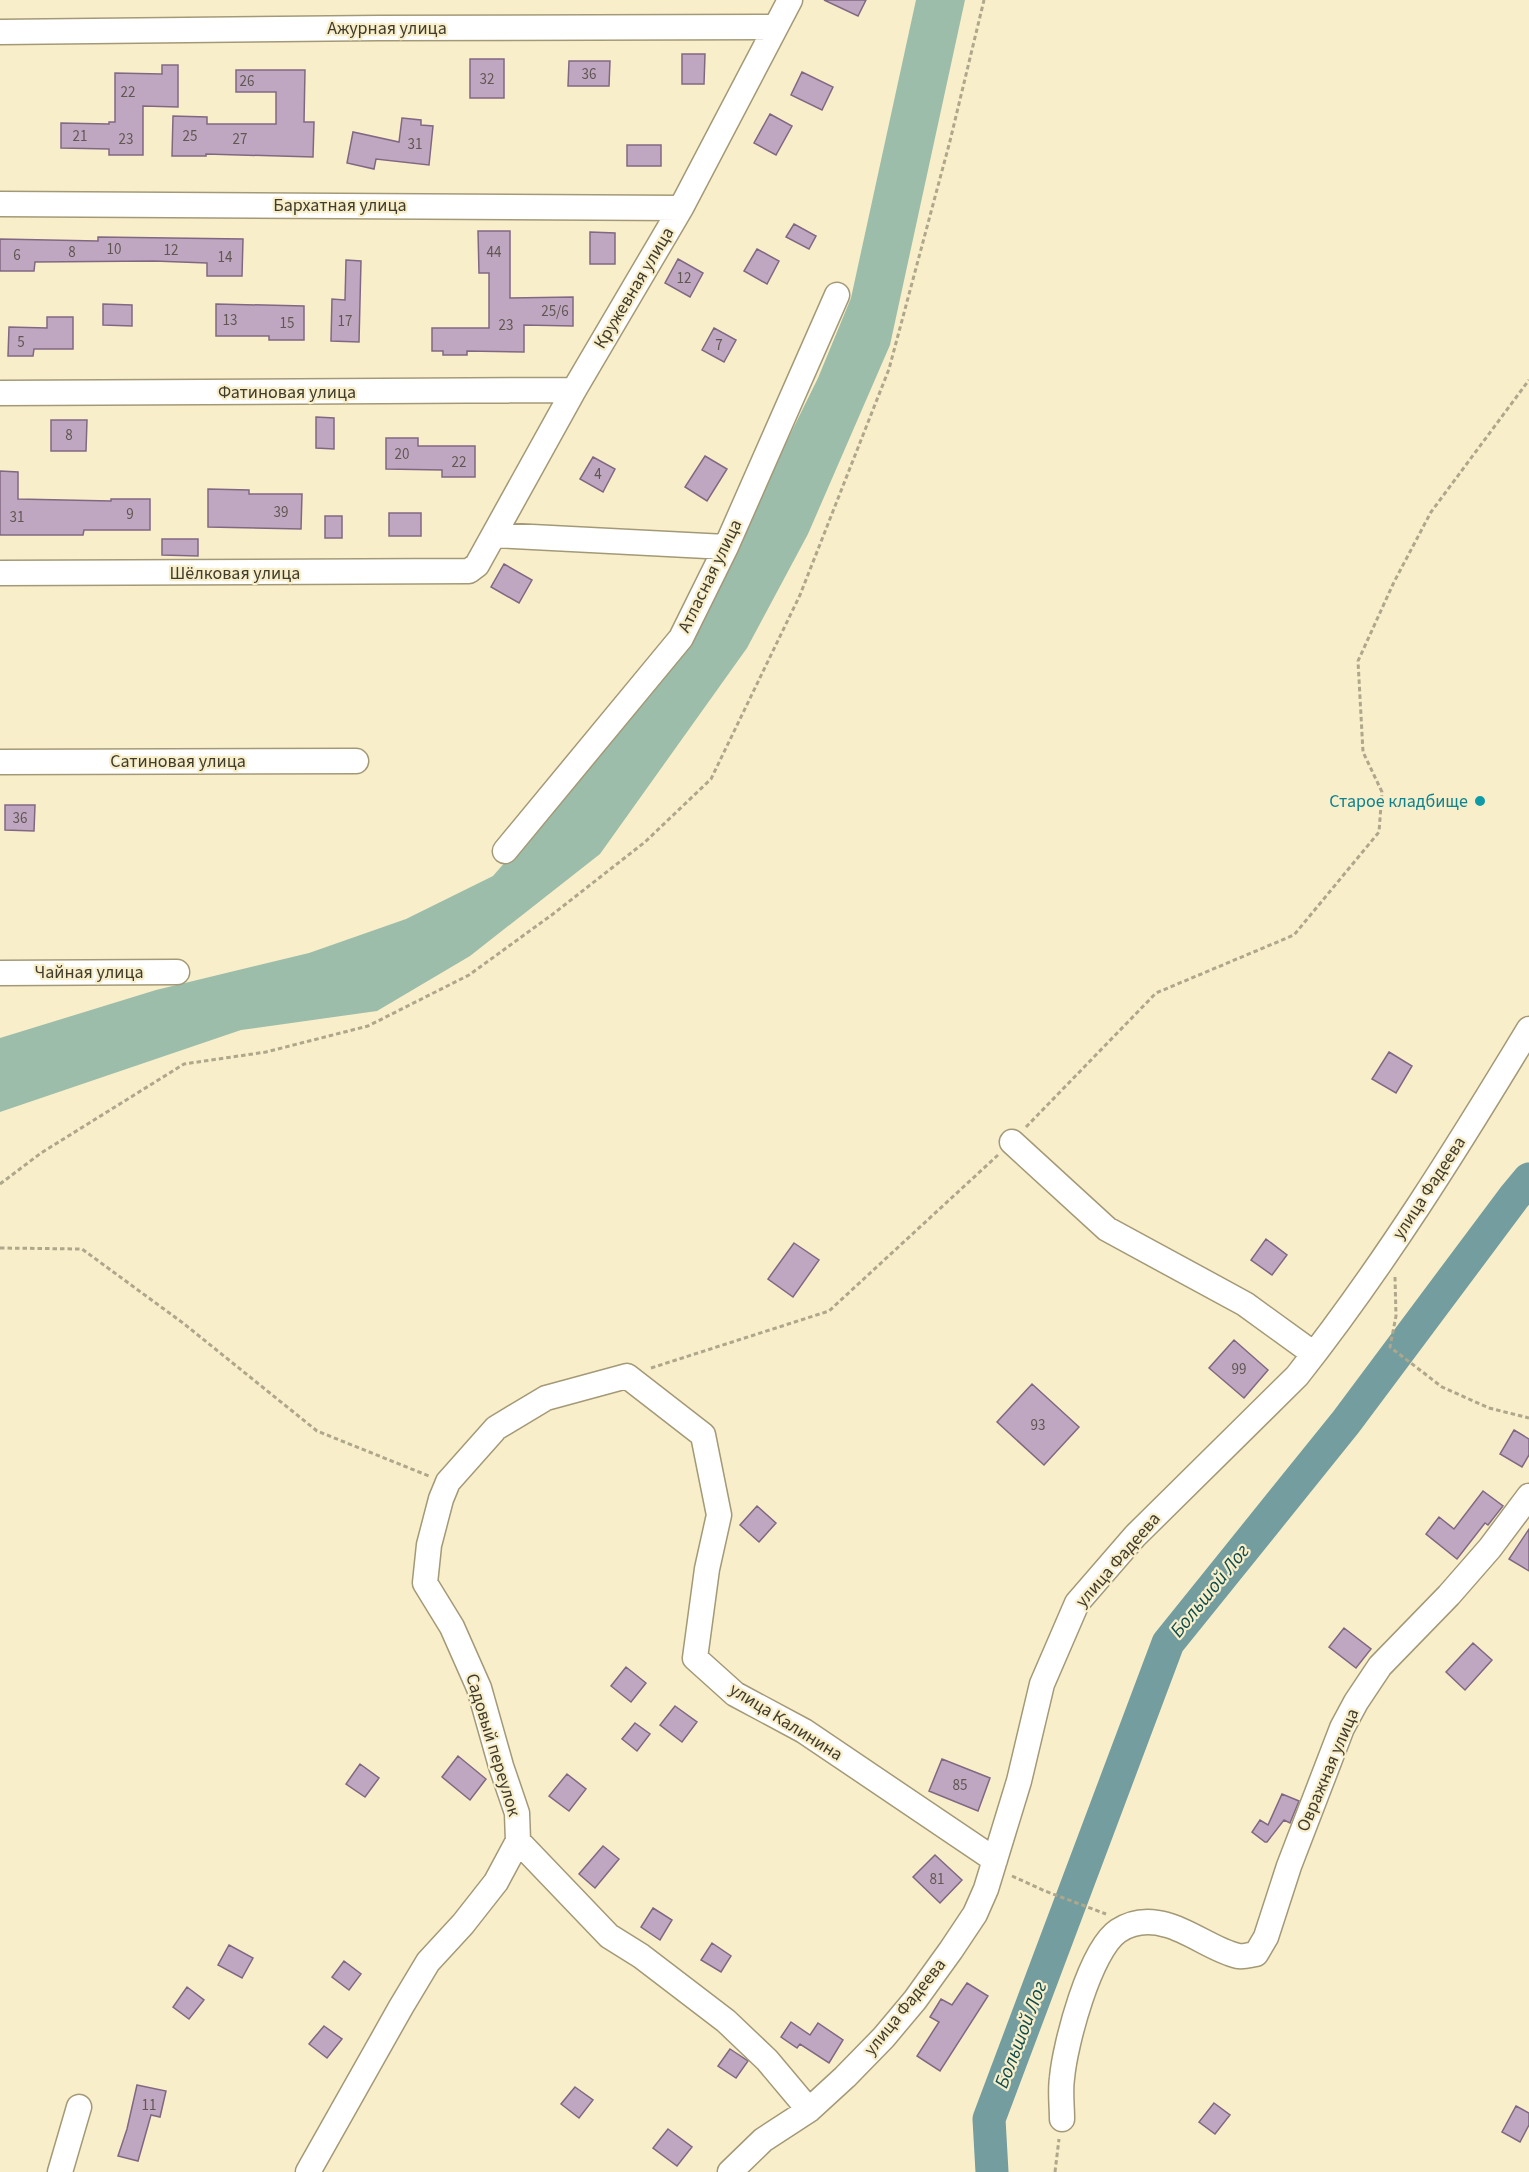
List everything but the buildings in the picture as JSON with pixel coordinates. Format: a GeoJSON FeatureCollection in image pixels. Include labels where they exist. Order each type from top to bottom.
{"type":"FeatureCollection","features":[{"type":"Feature","properties":{"kind":"street","name":"Кружевная улица"},"geometry":{"type":"LineString","coordinates":[[469,571],[477,565],[573,390],[681,208],[790,0]]}},
{"type":"Feature","properties":{"kind":"street","name":"Ажурная улица"},"geometry":{"type":"LineString","coordinates":[[0,32],[774,27]]}},
{"type":"Feature","properties":{"kind":"street","name":"Бархатная улица"},"geometry":{"type":"LineString","coordinates":[[0,204],[681,208]]}},
{"type":"Feature","properties":{"kind":"street","name":"Атласная улица"},"geometry":{"type":"LineString","coordinates":[[505,851],[681,638],[726,547],[837,295]]}},
{"type":"Feature","properties":{"kind":"street","name":"Фатиновая улица"},"geometry":{"type":"LineString","coordinates":[[0,393],[573,390]]}},
{"type":"Feature","properties":{"kind":"street"},"geometry":{"type":"LineString","coordinates":[[494,534],[726,547]]}},
{"type":"Feature","properties":{"kind":"street","name":"Шёлковая улица"},"geometry":{"type":"LineString","coordinates":[[0,573],[469,571]]}},
{"type":"Feature","properties":{"kind":"street","name":"Сатиновая улица"},"geometry":{"type":"LineString","coordinates":[[0,762],[356,761]]}},
{"type":"Feature","properties":{"kind":"street","name":"Чайная улица"},"geometry":{"type":"LineString","coordinates":[[0,973],[177,972]]}},
{"type":"Feature","properties":{"kind":"street","name":"улица Фадеева"},"geometry":{"type":"LineString","coordinates":[[730,2172],[763,2140],[809,2110],[845,2077],[884,2037],[915,2000],[975,1914],[994,1864],[1019,1781],[1042,1684],[1077,1603],[1135,1536],[1288,1384],[1314,1354],[1372,1276],[1485,1102],[1529,1029]]}},
{"type":"Feature","properties":{"kind":"street"},"geometry":{"type":"LineString","coordinates":[[1012,1142],[1107,1229],[1245,1304],[1314,1354]]}},
{"type":"Feature","properties":{"kind":"street"},"geometry":{"type":"LineString","coordinates":[[448,1482],[496,1428],[546,1398],[627,1376]]}},
{"type":"Feature","properties":{"kind":"street","name":"улица Калинина"},"geometry":{"type":"LineString","coordinates":[[627,1376],[703,1435],[718,1515],[707,1569],[695,1658],[735,1694],[804,1731],[994,1864]]}},
{"type":"Feature","properties":{"kind":"street","name":"Садовый переулок"},"geometry":{"type":"LineString","coordinates":[[448,1482],[429,1545],[425,1584],[452,1627],[479,1688],[517,1814],[518,1841],[609,1936],[641,1956],[726,2021],[767,2060],[809,2110]]}},
{"type":"Feature","properties":{"kind":"street","name":"Овражная улица"},"geometry":{"type":"LineString","coordinates":[[1062,2119],[1061,2079],[1085,1984],[1102,1950],[1117,1931],[1134,1923],[1151,1922],[1168,1925],[1239,1957],[1256,1954],[1266,1937],[1289,1866],[1342,1728],[1356,1702],[1380,1666],[1449,1595],[1490,1548],[1529,1496]]}},
{"type":"Feature","properties":{"kind":"street"},"geometry":{"type":"LineString","coordinates":[[308,2172],[428,1962],[463,1924],[496,1882],[518,1841]]}},
{"type":"Feature","properties":{"kind":"street"},"geometry":{"type":"LineString","coordinates":[[60,2172],[79,2107]]}},
{"type":"Feature","properties":{"kind":"path"},"geometry":{"type":"LineString","coordinates":[[627,1376],[829,1311],[1012,1142],[1156,993],[1294,935],[1379,832],[1382,792],[1364,752],[1358,661],[1394,582],[1431,512],[1529,380]]}},
{"type":"Feature","properties":{"kind":"path"},"geometry":{"type":"LineString","coordinates":[[0,1248],[82,1249],[183,1323],[317,1431],[420,1474],[448,1482]]}},
{"type":"Feature","properties":{"kind":"path"},"geometry":{"type":"LineString","coordinates":[[1395,1273],[1396,1316],[1390,1347],[1442,1387],[1489,1408],[1529,1418]]}},
{"type":"Feature","properties":{"kind":"path"},"geometry":{"type":"LineString","coordinates":[[994,1864],[1045,1891],[1099,1911]]}},
{"type":"Feature","properties":{"kind":"path"},"geometry":{"type":"LineString","coordinates":[[1055,2172],[1062,2119]]}},
{"type":"Feature","properties":{"kind":"green space"},"geometry":{"type":"Polygon","coordinates":[[[916,0],[965,0],[890,345],[808,534],[747,648],[600,854],[470,956],[377,1011],[241,1030],[0,1112],[0,1038],[156,990],[309,953],[406,919],[493,876],[582,774],[714,589],[818,378],[851,298],[916,0]]]}},
{"type":"Feature","properties":{"kind":"waterway","name":"Большой Лог"},"geometry":{"type":"LineString","coordinates":[[992,2172],[989,2119],[1168,1643],[1346,1422],[1529,1179]]}},
{"type":"Feature","properties":{"kind":"place","name":"Старое кладбище"},"geometry":{"type":"Point","coordinates":[1480,801]}}]}
